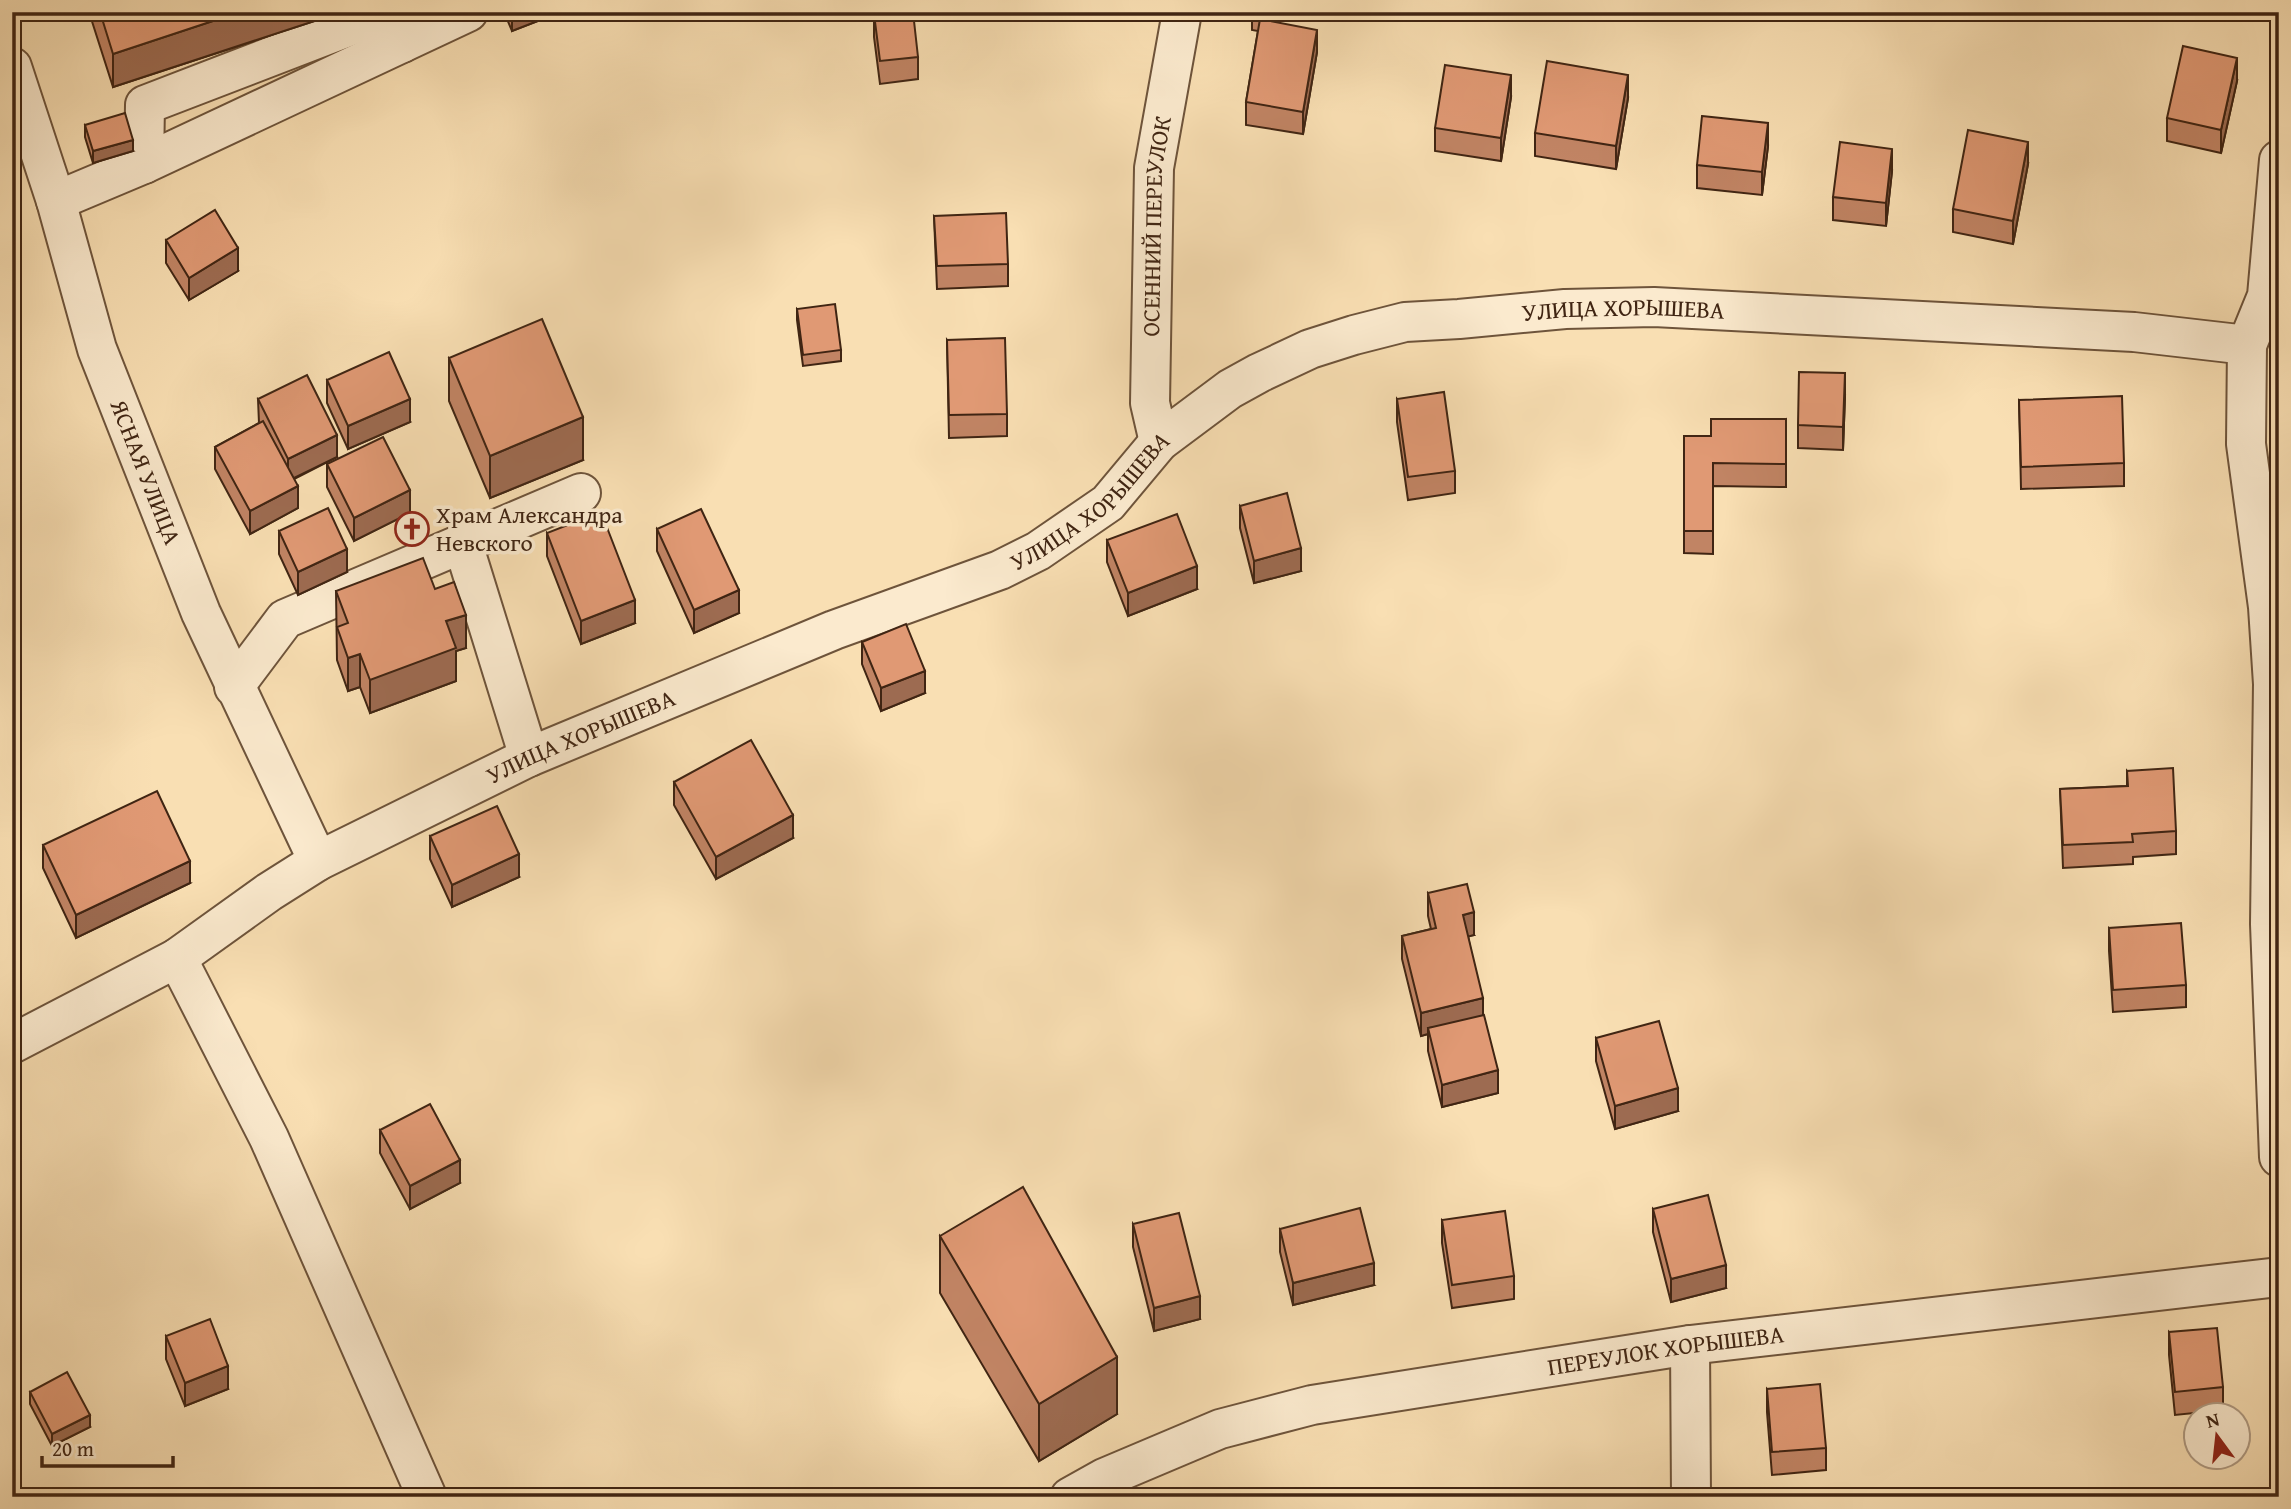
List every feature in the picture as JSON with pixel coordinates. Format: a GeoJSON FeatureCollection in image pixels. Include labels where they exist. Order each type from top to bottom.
{"type":"FeatureCollection","features":[{"type":"Feature","properties":{"kind":"street"},"geometry":{"type":"LineString","coordinates":[[56,201],[144,164],[468,12]]}},
{"type":"Feature","properties":{"kind":"street","name":"ОСЕННИЙ ПЕРЕУЛОК"},"geometry":{"type":"LineString","coordinates":[[1159,442],[1150,404],[1154,168],[1182,12]]}},
{"type":"Feature","properties":{"kind":"street"},"geometry":{"type":"LineString","coordinates":[[144,164],[145,105],[379,15],[402,43]]}},
{"type":"Feature","properties":{"kind":"street","name":"ЯСНАЯ УЛИЦА"},"geometry":{"type":"LineString","coordinates":[[12,67],[56,201],[97,349],[201,612],[318,861]]}},
{"type":"Feature","properties":{"kind":"street"},"geometry":{"type":"LineString","coordinates":[[2279,160],[2267,296],[2247,345],[2246,444],[2268,607],[2273,684],[2270,924],[2279,1157]]}},
{"type":"Feature","properties":{"kind":"street","name":"УЛИЦА ХОРЫШЕВА"},"geometry":{"type":"LineString","coordinates":[[12,1044],[177,958],[269,892],[318,861],[529,757],[834,630],[1000,570],[1038,551],[1108,503],[1159,442],[1230,389],[1310,349],[1354,335],[1405,321],[1565,309],[1654,307],[2134,332],[2247,345]]}},
{"type":"Feature","properties":{"kind":"street"},"geometry":{"type":"LineString","coordinates":[[234,687],[285,619],[581,494]]}},
{"type":"Feature","properties":{"kind":"street"},"geometry":{"type":"LineString","coordinates":[[463,544],[529,757]]}},
{"type":"Feature","properties":{"kind":"street"},"geometry":{"type":"LineString","coordinates":[[177,958],[269,1138],[427,1497]]}},
{"type":"Feature","properties":{"kind":"street","name":"ПЕРЕУЛОК ХОРЫШЕВА"},"geometry":{"type":"LineString","coordinates":[[1070,1497],[1104,1478],[1220,1429],[1312,1405],[1690,1345],[2279,1277]]}},
{"type":"Feature","properties":{"kind":"street"},"geometry":{"type":"LineString","coordinates":[[1690,1345],[1691,1497]]}},
{"type":"Feature","properties":{"kind":"building"},"geometry":{"type":"Polygon","coordinates":[[[100,12],[240,12],[113,54],[100,12]]]}},
{"type":"Feature","properties":{"kind":"building"},"geometry":{"type":"Polygon","coordinates":[[[509,12],[530,12],[512,19],[509,12]]]}},
{"type":"Feature","properties":{"kind":"building"},"geometry":{"type":"Polygon","coordinates":[[[913,12],[918,57],[880,61],[874,14],[913,12]]]}},
{"type":"Feature","properties":{"kind":"building"},"geometry":{"type":"Polygon","coordinates":[[[1260,19],[1317,30],[1303,112],[1246,102],[1260,19]]]}},
{"type":"Feature","properties":{"kind":"building"},"geometry":{"type":"Polygon","coordinates":[[[2183,46],[2237,58],[2221,130],[2167,118],[2183,46]]]}},
{"type":"Feature","properties":{"kind":"building"},"geometry":{"type":"Polygon","coordinates":[[[1547,61],[1628,75],[1616,146],[1535,133],[1547,61]]]}},
{"type":"Feature","properties":{"kind":"building"},"geometry":{"type":"Polygon","coordinates":[[[1445,65],[1511,75],[1501,138],[1435,128],[1445,65]]]}},
{"type":"Feature","properties":{"kind":"building"},"geometry":{"type":"Polygon","coordinates":[[[125,113],[133,140],[93,151],[85,125],[125,113]]]}},
{"type":"Feature","properties":{"kind":"building"},"geometry":{"type":"Polygon","coordinates":[[[1702,116],[1768,123],[1762,172],[1697,165],[1702,116]]]}},
{"type":"Feature","properties":{"kind":"building"},"geometry":{"type":"Polygon","coordinates":[[[1968,130],[2028,142],[2013,221],[1953,209],[1968,130]]]}},
{"type":"Feature","properties":{"kind":"building"},"geometry":{"type":"Polygon","coordinates":[[[1840,142],[1892,149],[1886,203],[1833,197],[1840,142]]]}},
{"type":"Feature","properties":{"kind":"building"},"geometry":{"type":"Polygon","coordinates":[[[215,210],[238,248],[189,278],[166,240],[215,210]]]}},
{"type":"Feature","properties":{"kind":"building"},"geometry":{"type":"Polygon","coordinates":[[[1006,213],[1008,264],[937,266],[934,216],[1006,213]]]}},
{"type":"Feature","properties":{"kind":"building"},"geometry":{"type":"Polygon","coordinates":[[[835,304],[841,350],[803,355],[797,309],[835,304]]]}},
{"type":"Feature","properties":{"kind":"building"},"geometry":{"type":"Polygon","coordinates":[[[542,319],[583,417],[490,456],[449,358],[542,319]]]}},
{"type":"Feature","properties":{"kind":"building"},"geometry":{"type":"Polygon","coordinates":[[[1005,338],[1007,414],[949,415],[947,340],[1005,338]]]}},
{"type":"Feature","properties":{"kind":"building"},"geometry":{"type":"Polygon","coordinates":[[[389,352],[410,399],[348,426],[327,380],[389,352]]]}},
{"type":"Feature","properties":{"kind":"building"},"geometry":{"type":"Polygon","coordinates":[[[1799,372],[1845,373],[1843,427],[1798,425],[1799,372]]]}},
{"type":"Feature","properties":{"kind":"building"},"geometry":{"type":"Polygon","coordinates":[[[307,375],[337,435],[288,459],[258,399],[307,375]]]}},
{"type":"Feature","properties":{"kind":"building"},"geometry":{"type":"Polygon","coordinates":[[[1444,392],[1455,471],[1408,477],[1397,399],[1444,392]]]}},
{"type":"Feature","properties":{"kind":"building"},"geometry":{"type":"Polygon","coordinates":[[[2122,396],[2124,463],[2021,467],[2019,400],[2122,396]]]}},
{"type":"Feature","properties":{"kind":"building"},"geometry":{"type":"Polygon","coordinates":[[[1711,419],[1786,419],[1786,464],[1713,463],[1713,531],[1684,531],[1684,436],[1711,436],[1711,419]]]}},
{"type":"Feature","properties":{"kind":"building"},"geometry":{"type":"Polygon","coordinates":[[[263,421],[298,486],[250,511],[215,447],[263,421]]]}},
{"type":"Feature","properties":{"kind":"building"},"geometry":{"type":"Polygon","coordinates":[[[383,437],[410,490],[354,518],[327,464],[383,437]]]}},
{"type":"Feature","properties":{"kind":"building"},"geometry":{"type":"Polygon","coordinates":[[[1287,493],[1301,548],[1254,561],[1240,506],[1287,493]]]}},
{"type":"Feature","properties":{"kind":"building"},"geometry":{"type":"Polygon","coordinates":[[[328,508],[347,549],[298,572],[279,531],[328,508]]]}},
{"type":"Feature","properties":{"kind":"building"},"geometry":{"type":"Polygon","coordinates":[[[701,509],[739,590],[694,610],[657,529],[701,509]]]}},
{"type":"Feature","properties":{"kind":"building"},"geometry":{"type":"Polygon","coordinates":[[[601,512],[635,600],[581,621],[547,533],[601,512]]]}},
{"type":"Feature","properties":{"kind":"building"},"geometry":{"type":"Polygon","coordinates":[[[1177,514],[1197,566],[1128,593],[1107,540],[1177,514]]]}},
{"type":"Feature","properties":{"kind":"building"},"geometry":{"type":"Polygon","coordinates":[[[423,558],[435,589],[454,582],[466,615],[446,621],[456,648],[370,680],[360,654],[348,658],[337,627],[348,623],[336,591],[423,558]]]}},
{"type":"Feature","properties":{"kind":"building"},"geometry":{"type":"Polygon","coordinates":[[[906,624],[925,671],[881,688],[862,642],[906,624]]]}},
{"type":"Feature","properties":{"kind":"building"},"geometry":{"type":"Polygon","coordinates":[[[751,740],[793,815],[716,857],[674,782],[751,740]]]}},
{"type":"Feature","properties":{"kind":"building"},"geometry":{"type":"Polygon","coordinates":[[[2173,768],[2176,831],[2132,834],[2133,842],[2063,845],[2060,789],[2128,786],[2127,771],[2173,768]]]}},
{"type":"Feature","properties":{"kind":"building"},"geometry":{"type":"Polygon","coordinates":[[[157,791],[190,861],[76,915],[43,845],[157,791]]]}},
{"type":"Feature","properties":{"kind":"building"},"geometry":{"type":"Polygon","coordinates":[[[497,806],[519,854],[452,885],[430,836],[497,806]]]}},
{"type":"Feature","properties":{"kind":"building"},"geometry":{"type":"Polygon","coordinates":[[[1467,884],[1474,912],[1463,915],[1483,998],[1421,1013],[1402,936],[1436,928],[1428,893],[1467,884]]]}},
{"type":"Feature","properties":{"kind":"building"},"geometry":{"type":"Polygon","coordinates":[[[2181,923],[2186,985],[2113,990],[2109,928],[2181,923]]]}},
{"type":"Feature","properties":{"kind":"building"},"geometry":{"type":"Polygon","coordinates":[[[1484,1015],[1498,1070],[1442,1085],[1428,1028],[1484,1015]]]}},
{"type":"Feature","properties":{"kind":"building"},"geometry":{"type":"Polygon","coordinates":[[[1659,1021],[1678,1088],[1615,1106],[1596,1038],[1659,1021]]]}},
{"type":"Feature","properties":{"kind":"building"},"geometry":{"type":"Polygon","coordinates":[[[430,1104],[460,1160],[410,1186],[380,1130],[430,1104]]]}},
{"type":"Feature","properties":{"kind":"building"},"geometry":{"type":"Polygon","coordinates":[[[1023,1187],[1117,1357],[1039,1404],[940,1236],[1023,1187]]]}},
{"type":"Feature","properties":{"kind":"building"},"geometry":{"type":"Polygon","coordinates":[[[1708,1195],[1726,1265],[1671,1279],[1653,1209],[1708,1195]]]}},
{"type":"Feature","properties":{"kind":"building"},"geometry":{"type":"Polygon","coordinates":[[[1360,1208],[1374,1263],[1293,1283],[1280,1229],[1360,1208]]]}},
{"type":"Feature","properties":{"kind":"building"},"geometry":{"type":"Polygon","coordinates":[[[1505,1211],[1514,1276],[1452,1285],[1442,1220],[1505,1211]]]}},
{"type":"Feature","properties":{"kind":"building"},"geometry":{"type":"Polygon","coordinates":[[[1179,1213],[1200,1296],[1154,1308],[1133,1224],[1179,1213]]]}},
{"type":"Feature","properties":{"kind":"building"},"geometry":{"type":"Polygon","coordinates":[[[210,1319],[228,1366],[185,1383],[166,1336],[210,1319]]]}},
{"type":"Feature","properties":{"kind":"building"},"geometry":{"type":"Polygon","coordinates":[[[2217,1328],[2223,1387],[2175,1392],[2169,1332],[2217,1328]]]}},
{"type":"Feature","properties":{"kind":"building"},"geometry":{"type":"Polygon","coordinates":[[[67,1372],[90,1415],[52,1434],[30,1392],[67,1372]]]}},
{"type":"Feature","properties":{"kind":"building"},"geometry":{"type":"Polygon","coordinates":[[[1820,1384],[1826,1448],[1772,1452],[1767,1389],[1820,1384]]]}},
{"type":"Feature","properties":{"kind":"place","name":"Храм Александра Невского"},"geometry":{"type":"Point","coordinates":[412,529]}}]}
